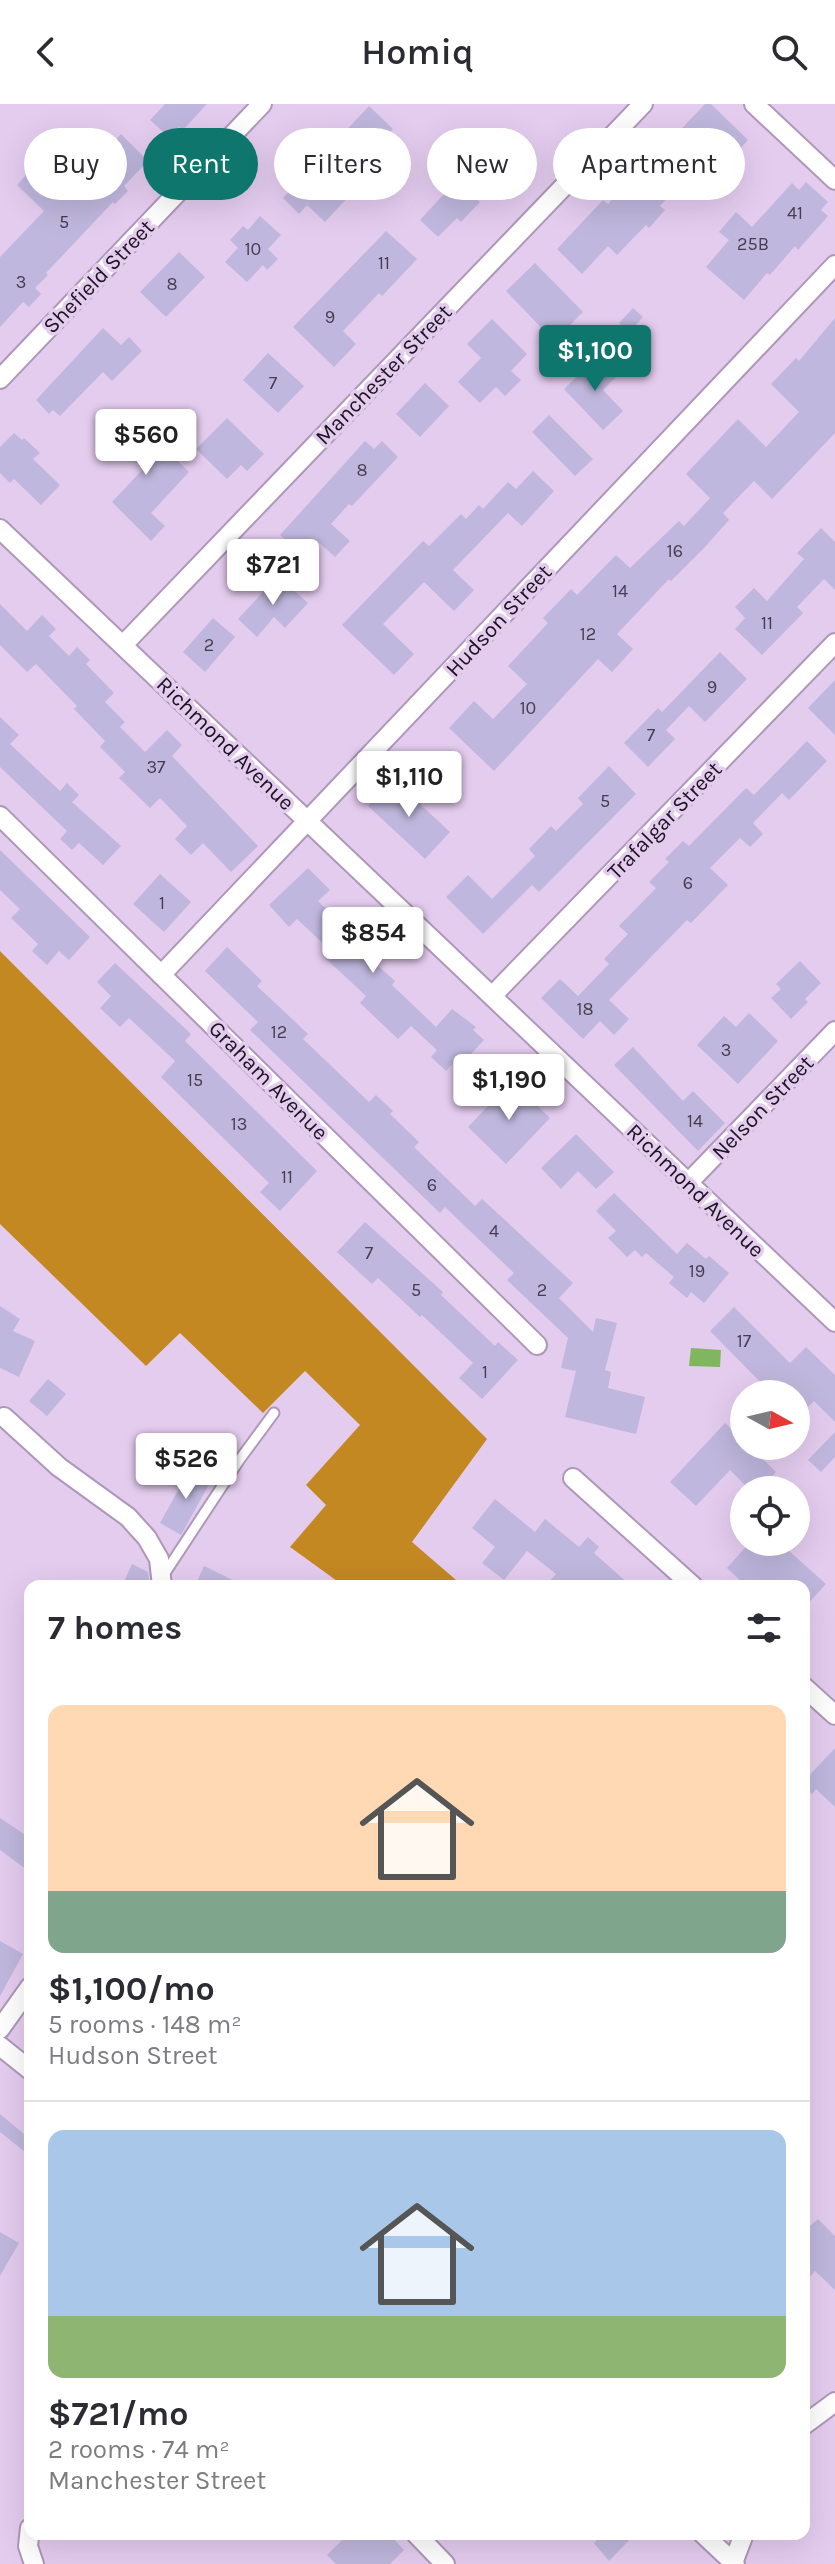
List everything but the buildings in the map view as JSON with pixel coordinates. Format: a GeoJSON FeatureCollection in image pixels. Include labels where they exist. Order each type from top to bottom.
{"type":"FeatureCollection","features":[{"type":"Feature","properties":{"kind":"street","name":"Shefield Street"},"geometry":{"type":"LineString","coordinates":[[0,379],[262,104]]}},
{"type":"Feature","properties":{"kind":"street","name":"Manchester Street"},"geometry":{"type":"LineString","coordinates":[[123,645],[643,104]]}},
{"type":"Feature","properties":{"kind":"street"},"geometry":{"type":"LineString","coordinates":[[754,104],[835,180]]}},
{"type":"Feature","properties":{"kind":"street","name":"Hudson Street"},"geometry":{"type":"LineString","coordinates":[[161,975],[835,265]]}},
{"type":"Feature","properties":{"kind":"street","name":"Richmond Avenue"},"geometry":{"type":"LineString","coordinates":[[0,529],[835,1322]]}},
{"type":"Feature","properties":{"kind":"street","name":"Trafalgar Street"},"geometry":{"type":"LineString","coordinates":[[492,996],[835,643]]}},
{"type":"Feature","properties":{"kind":"street","name":"Graham Avenue"},"geometry":{"type":"LineString","coordinates":[[0,816],[537,1345]]}},
{"type":"Feature","properties":{"kind":"street","name":"Nelson Street"},"geometry":{"type":"LineString","coordinates":[[688,1183],[835,1031]]}},
{"type":"Feature","properties":{"kind":"street"},"geometry":{"type":"LineString","coordinates":[[4,1417],[59,1467],[128,1517],[147,1538],[159,1559],[162,1580]]}},
{"type":"Feature","properties":{"kind":"street"},"geometry":{"type":"LineString","coordinates":[[573,1478],[686,1580]]}},
{"type":"Feature","properties":{"kind":"street"},"geometry":{"type":"LineString","coordinates":[[810,1692],[835,1715]]}},
{"type":"Feature","properties":{"kind":"street"},"geometry":{"type":"LineString","coordinates":[[0,2029],[24,1995]]}},
{"type":"Feature","properties":{"kind":"street"},"geometry":{"type":"LineString","coordinates":[[0,2046],[24,2065]]}},
{"type":"Feature","properties":{"kind":"street"},"geometry":{"type":"LineString","coordinates":[[810,2421],[835,2402]]}},
{"type":"Feature","properties":{"kind":"street"},"geometry":{"type":"LineString","coordinates":[[29,2540],[34,2564]]}},
{"type":"Feature","properties":{"kind":"street"},"geometry":{"type":"LineString","coordinates":[[418,2564],[438,2557],[422,2540]]}},
{"type":"Feature","properties":{"kind":"street"},"geometry":{"type":"LineString","coordinates":[[709,2540],[734,2563],[742,2540]]}},
{"type":"Feature","properties":{"kind":"lane"},"geometry":{"type":"LineString","coordinates":[[163,1580],[240,1459],[274,1413]]}},
{"type":"Feature","properties":{"kind":"shaded area"},"geometry":{"type":"Polygon","coordinates":[[[0,951],[487,1439],[412,1542],[456,1580],[336,1580],[290,1547],[326,1505],[306,1485],[360,1425],[305,1371],[263,1413],[180,1333],[146,1366],[0,1224],[0,951]]]}},
{"type":"Feature","properties":{"kind":"shaded area"},"geometry":{"type":"Polygon","coordinates":[[[691,1348],[721,1350],[720,1367],[689,1366],[691,1348]]]}}]}
